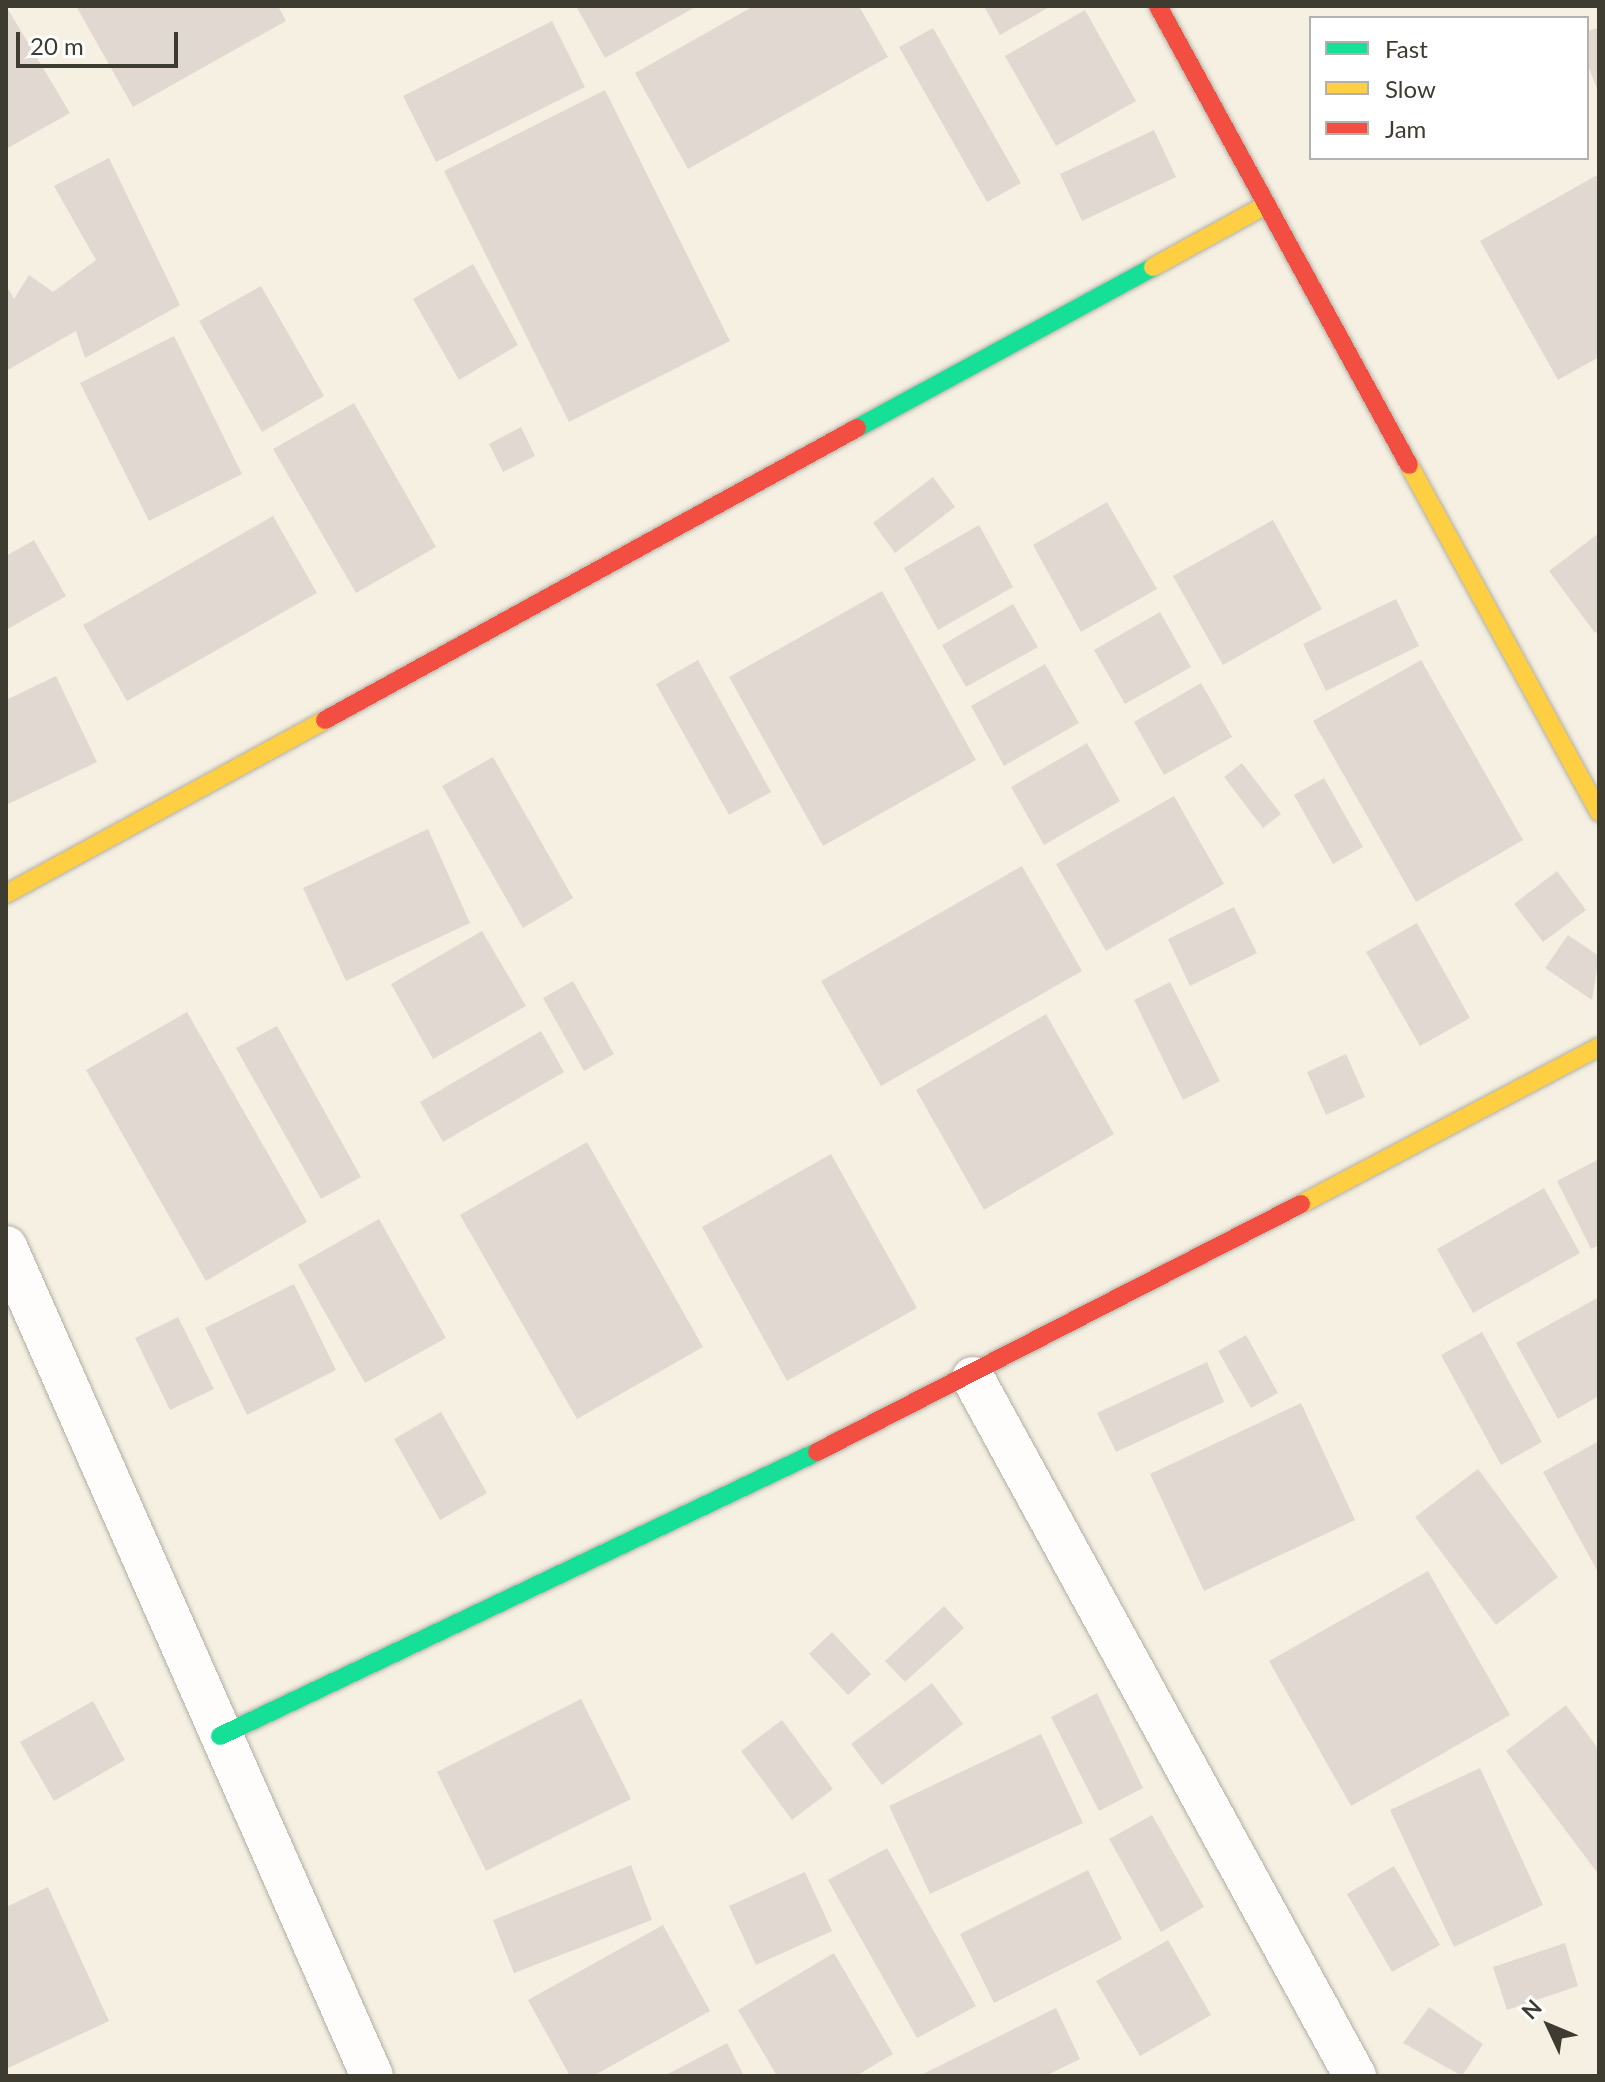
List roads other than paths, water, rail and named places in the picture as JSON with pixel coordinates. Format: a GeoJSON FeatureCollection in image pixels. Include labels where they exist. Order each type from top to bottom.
{"type":"FeatureCollection","features":[{"type":"Feature","properties":{"kind":"street"},"geometry":{"type":"LineString","coordinates":[[1158,6],[1599,812]]}},
{"type":"Feature","properties":{"kind":"street"},"geometry":{"type":"LineString","coordinates":[[6,894],[1266,205]]}},
{"type":"Feature","properties":{"kind":"street"},"geometry":{"type":"LineString","coordinates":[[220,1736],[973,1378],[1599,1047]]}},
{"type":"Feature","properties":{"kind":"street"},"geometry":{"type":"LineString","coordinates":[[6,1247],[367,2074]]}},
{"type":"Feature","properties":{"kind":"street"},"geometry":{"type":"LineString","coordinates":[[973,1378],[1355,2076]]}}]}
